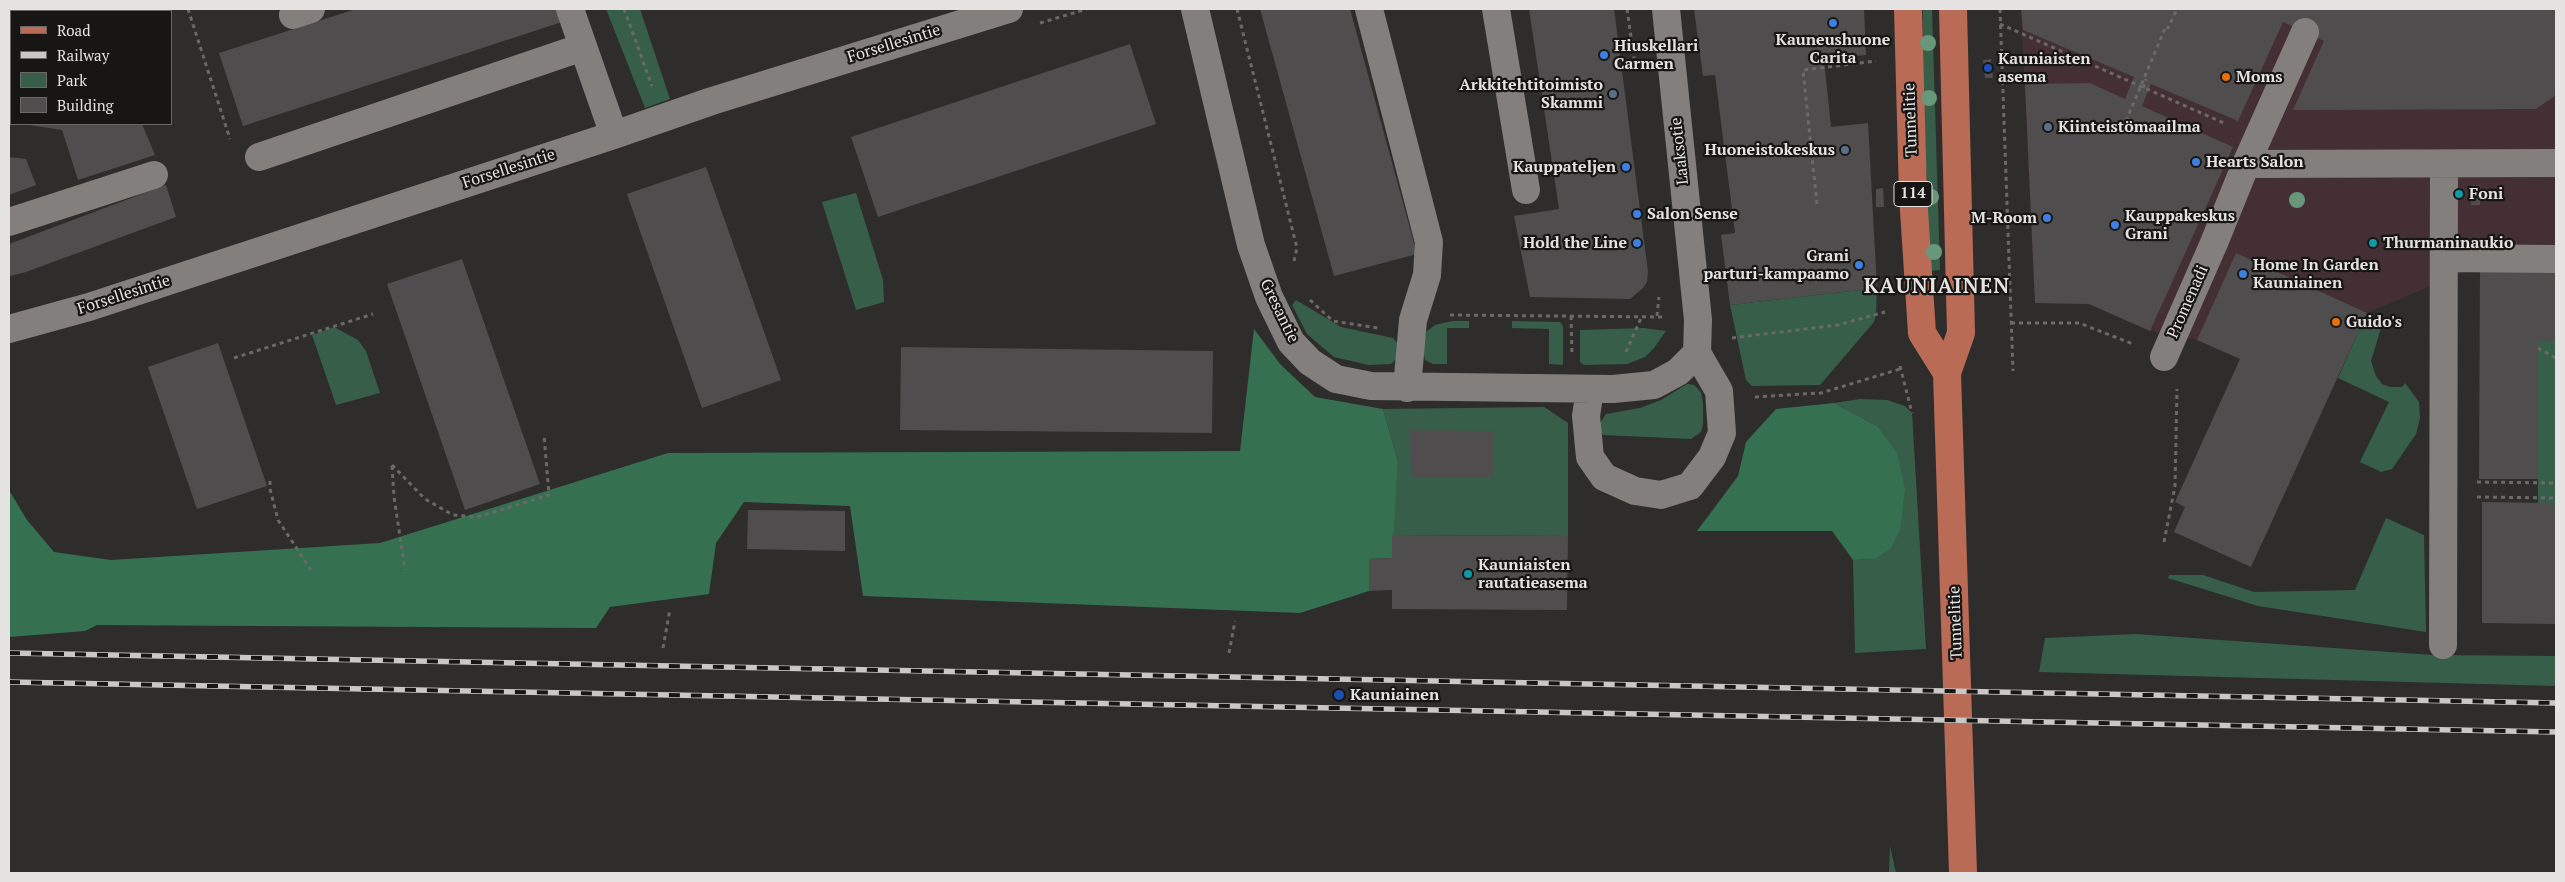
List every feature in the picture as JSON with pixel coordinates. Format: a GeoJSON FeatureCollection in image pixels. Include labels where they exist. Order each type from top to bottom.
{"type":"FeatureCollection","features":[{"type":"Feature","properties":{"kind":"main road","name":"Tunnelitie"},"geometry":{"type":"LineString","coordinates":[[1908,9],[1914,214],[1922,333],[1947,373]]}},
{"type":"Feature","properties":{"kind":"main road","name":"Tunnelitie"},"geometry":{"type":"LineString","coordinates":[[1952,9],[1961,333],[1947,373],[1963,873]]}},
{"type":"Feature","properties":{"kind":"street"},"geometry":{"type":"LineString","coordinates":[[570,9],[614,135]]}},
{"type":"Feature","properties":{"kind":"street","name":"Forsellesintie"},"geometry":{"type":"LineString","coordinates":[[9,330],[89,307],[614,135],[712,101],[1010,9]]}},
{"type":"Feature","properties":{"kind":"street","name":"Gresantie"},"geometry":{"type":"LineString","coordinates":[[1195,9],[1251,244],[1269,297],[1291,342],[1310,362],[1336,378],[1371,386],[1582,389],[1654,385],[1678,372],[1696,352]]}},
{"type":"Feature","properties":{"kind":"street"},"geometry":{"type":"LineString","coordinates":[[1369,9],[1429,242],[1427,275],[1413,320],[1407,388]]}},
{"type":"Feature","properties":{"kind":"street"},"geometry":{"type":"LineString","coordinates":[[1496,9],[1526,190]]}},
{"type":"Feature","properties":{"kind":"street","name":"Laaksotie"},"geometry":{"type":"LineString","coordinates":[[1666,9],[1698,320],[1696,352]]}},
{"type":"Feature","properties":{"kind":"street","name":"Promenadi"},"geometry":{"type":"LineString","coordinates":[[2164,357],[2214,244],[2246,164],[2305,32]]}},
{"type":"Feature","properties":{"kind":"street"},"geometry":{"type":"LineString","coordinates":[[259,157],[583,47]]}},
{"type":"Feature","properties":{"kind":"street"},"geometry":{"type":"LineString","coordinates":[[2246,164],[2556,163]]}},
{"type":"Feature","properties":{"kind":"street"},"geometry":{"type":"LineString","coordinates":[[2443,645],[2444,164]]}},
{"type":"Feature","properties":{"kind":"street"},"geometry":{"type":"LineString","coordinates":[[9,222],[154,175]]}},
{"type":"Feature","properties":{"kind":"street"},"geometry":{"type":"LineString","coordinates":[[2444,258],[2556,259]]}},
{"type":"Feature","properties":{"kind":"street"},"geometry":{"type":"LineString","coordinates":[[1582,389],[1590,456],[1604,477],[1636,492],[1661,495],[1690,486],[1712,457],[1722,433],[1719,391],[1696,352]]}},
{"type":"Feature","properties":{"kind":"path"},"geometry":{"type":"LineString","coordinates":[[188,9],[233,149],[259,157]]}},
{"type":"Feature","properties":{"kind":"path"},"geometry":{"type":"LineString","coordinates":[[624,9],[664,118]]}},
{"type":"Feature","properties":{"kind":"path"},"geometry":{"type":"LineString","coordinates":[[2000,9],[2013,371]]}},
{"type":"Feature","properties":{"kind":"path"},"geometry":{"type":"LineString","coordinates":[[2126,121],[2166,26],[2168,28],[2177,9]]}},
{"type":"Feature","properties":{"kind":"path"},"geometry":{"type":"LineString","coordinates":[[2000,24],[2258,138]]}},
{"type":"Feature","properties":{"kind":"path"},"geometry":{"type":"LineString","coordinates":[[1817,204],[1803,70],[1876,61]]}},
{"type":"Feature","properties":{"kind":"path"},"geometry":{"type":"LineString","coordinates":[[2143,88],[2144,79]]}},
{"type":"Feature","properties":{"kind":"path"},"geometry":{"type":"LineString","coordinates":[[1730,338],[1838,325],[1891,310]]}},
{"type":"Feature","properties":{"kind":"path"},"geometry":{"type":"LineString","coordinates":[[234,358],[373,314]]}},
{"type":"Feature","properties":{"kind":"path"},"geometry":{"type":"LineString","coordinates":[[2011,324],[2079,323],[2164,357],[2177,371],[2175,486],[2164,542]]}},
{"type":"Feature","properties":{"kind":"path"},"geometry":{"type":"LineString","coordinates":[[2538,348],[2556,358]]}},
{"type":"Feature","properties":{"kind":"path"},"geometry":{"type":"LineString","coordinates":[[1747,397],[1821,393],[1900,369]]}},
{"type":"Feature","properties":{"kind":"path"},"geometry":{"type":"LineString","coordinates":[[405,570],[394,497],[392,465],[425,499],[453,514],[478,516],[550,495],[544,435]]}},
{"type":"Feature","properties":{"kind":"path"},"geometry":{"type":"LineString","coordinates":[[270,481],[270,489],[278,520],[311,570]]}},
{"type":"Feature","properties":{"kind":"path"},"geometry":{"type":"LineString","coordinates":[[2487,482],[2556,483]]}},
{"type":"Feature","properties":{"kind":"path"},"geometry":{"type":"LineString","coordinates":[[2442,496],[2556,498]]}},
{"type":"Feature","properties":{"kind":"path"},"geometry":{"type":"LineString","coordinates":[[663,648],[670,609]]}},
{"type":"Feature","properties":{"kind":"path"},"geometry":{"type":"LineString","coordinates":[[1229,653],[1235,621]]}},
{"type":"Feature","properties":{"kind":"shaded area"},"geometry":{"type":"Polygon","coordinates":[[[2021,9],[2556,9],[2556,265],[2480,265],[2367,313],[2236,254],[2197,340],[2150,331],[2089,304],[2035,303],[2021,9]]]}},
{"type":"Feature","properties":{"kind":"green space"},"geometry":{"type":"Polygon","coordinates":[[[12,9],[83,10],[12,10],[12,9]]]}},
{"type":"Feature","properties":{"kind":"green space"},"geometry":{"type":"Polygon","coordinates":[[[606,9],[640,9],[670,99],[645,108],[606,9]]]}},
{"type":"Feature","properties":{"kind":"green space"},"geometry":{"type":"Polygon","coordinates":[[[1923,9],[1932,9],[1940,270],[1930,271],[1923,88],[1923,9]]]}},
{"type":"Feature","properties":{"kind":"green space"},"geometry":{"type":"Polygon","coordinates":[[[856,193],[883,280],[884,302],[856,310],[822,202],[856,193]]]}},
{"type":"Feature","properties":{"kind":"green space"},"geometry":{"type":"Polygon","coordinates":[[[1877,288],[1874,322],[1820,385],[1752,386],[1746,380],[1730,305],[1877,288]]]}},
{"type":"Feature","properties":{"kind":"green space"},"geometry":{"type":"Polygon","coordinates":[[[1296,300],[1341,327],[1393,338],[1399,345],[1400,355],[1391,364],[1369,365],[1334,357],[1307,334],[1292,305],[1296,300]]]}},
{"type":"Feature","properties":{"kind":"green space"},"geometry":{"type":"Polygon","coordinates":[[[2364,319],[2381,328],[2371,361],[2376,376],[2382,384],[2390,387],[2402,387],[2405,383],[2419,402],[2420,418],[2416,434],[2392,469],[2381,472],[2360,462],[2389,402],[2338,378],[2364,319]]]}},
{"type":"Feature","properties":{"kind":"green space"},"geometry":{"type":"Polygon","coordinates":[[[1452,321],[1469,321],[1469,328],[1447,328],[1447,364],[1433,364],[1425,360],[1423,350],[1426,332],[1435,325],[1452,321]]]}},
{"type":"Feature","properties":{"kind":"green space"},"geometry":{"type":"Polygon","coordinates":[[[1512,321],[1560,322],[1563,326],[1563,365],[1549,364],[1549,329],[1512,328],[1512,321]]]}},
{"type":"Feature","properties":{"kind":"green space"},"geometry":{"type":"Polygon","coordinates":[[[334,327],[358,340],[366,351],[380,393],[336,405],[312,335],[334,327]]]}},
{"type":"Feature","properties":{"kind":"green space"},"geometry":{"type":"Polygon","coordinates":[[[1644,328],[1666,331],[1645,357],[1627,364],[1584,365],[1580,362],[1580,330],[1644,328]]]}},
{"type":"Feature","properties":{"kind":"green space"},"geometry":{"type":"Polygon","coordinates":[[[1254,329],[1280,364],[1315,397],[1383,409],[1398,462],[1392,558],[1369,559],[1369,591],[1300,613],[863,596],[850,506],[744,502],[716,543],[709,594],[610,607],[596,628],[97,625],[85,631],[9,637],[9,490],[27,520],[54,552],[111,560],[380,543],[668,453],[1240,451],[1254,329]]]}},
{"type":"Feature","properties":{"kind":"green space"},"geometry":{"type":"Polygon","coordinates":[[[2538,341],[2556,341],[2556,509],[2538,509],[2538,341]]]}},
{"type":"Feature","properties":{"kind":"green space"},"geometry":{"type":"Polygon","coordinates":[[[1687,384],[1694,385],[1701,392],[1703,404],[1701,432],[1691,439],[1603,435],[1600,432],[1600,423],[1606,414],[1640,408],[1661,400],[1687,384]]]}},
{"type":"Feature","properties":{"kind":"green space"},"geometry":{"type":"Polygon","coordinates":[[[1860,399],[1887,400],[1905,406],[1912,413],[1926,649],[1855,653],[1853,560],[1875,559],[1877,426],[1834,403],[1860,399]]]}},
{"type":"Feature","properties":{"kind":"green space"},"geometry":{"type":"Polygon","coordinates":[[[1834,403],[1877,426],[1897,453],[1905,489],[1900,530],[1891,548],[1875,559],[1853,560],[1832,531],[1697,531],[1738,476],[1746,442],[1776,409],[1834,403]]]}},
{"type":"Feature","properties":{"kind":"green space"},"geometry":{"type":"Polygon","coordinates":[[[1544,407],[1568,423],[1568,536],[1392,535],[1398,462],[1383,409],[1544,407]]]}},
{"type":"Feature","properties":{"kind":"green space"},"geometry":{"type":"Polygon","coordinates":[[[2386,518],[2424,535],[2426,632],[2258,606],[2168,578],[2169,575],[2203,575],[2254,592],[2355,590],[2386,518]]]}},
{"type":"Feature","properties":{"kind":"green space"},"geometry":{"type":"Polygon","coordinates":[[[2136,634],[2432,655],[2556,656],[2556,686],[2039,672],[2045,638],[2136,634]]]}},
{"type":"Feature","properties":{"kind":"green space"},"geometry":{"type":"Polygon","coordinates":[[[1890,846],[1896,873],[1889,873],[1890,846]]]}},
{"type":"Feature","properties":{"kind":"building"},"geometry":{"type":"Polygon","coordinates":[[[356,9],[560,9],[565,21],[243,126],[219,53],[356,9]]]}},
{"type":"Feature","properties":{"kind":"building"},"geometry":{"type":"Polygon","coordinates":[[[1260,9],[1350,9],[1417,254],[1334,276],[1260,9]]]}},
{"type":"Feature","properties":{"kind":"building"},"geometry":{"type":"Polygon","coordinates":[[[1529,9],[1614,9],[1648,272],[1647,282],[1643,288],[1630,299],[1530,297],[1514,216],[1559,209],[1529,9]]]}},
{"type":"Feature","properties":{"kind":"building"},"geometry":{"type":"Polygon","coordinates":[[[1694,9],[1864,9],[1866,55],[1824,59],[1831,127],[1868,123],[1877,288],[1730,305],[1721,235],[1735,233],[1715,75],[1703,76],[1694,9]]]}},
{"type":"Feature","properties":{"kind":"building","name":"Kauppakeskus Grani"},"geometry":{"type":"Polygon","coordinates":[[[2021,9],[2556,9],[2556,95],[2536,109],[2293,110],[2324,41],[2283,22],[2238,121],[2151,84],[2142,106],[2233,147],[2150,331],[2089,304],[2035,303],[2025,84],[2090,83],[2125,99],[2134,77],[2023,30],[2021,9]]]}},
{"type":"Feature","properties":{"kind":"building"},"geometry":{"type":"Polygon","coordinates":[[[9,43],[10,43],[10,123],[9,43]]]}},
{"type":"Feature","properties":{"kind":"building"},"geometry":{"type":"Polygon","coordinates":[[[1130,44],[1156,124],[878,217],[851,137],[1130,44]]]}},
{"type":"Feature","properties":{"kind":"building"},"geometry":{"type":"Polygon","coordinates":[[[1991,59],[1993,78],[1985,78],[1983,60],[1991,59]]]}},
{"type":"Feature","properties":{"kind":"building"},"geometry":{"type":"Polygon","coordinates":[[[30,125],[142,125],[155,155],[78,180],[62,130],[30,125]]]}},
{"type":"Feature","properties":{"kind":"building"},"geometry":{"type":"Polygon","coordinates":[[[9,157],[26,159],[36,185],[9,195],[9,157]]]}},
{"type":"Feature","properties":{"kind":"building"},"geometry":{"type":"Polygon","coordinates":[[[706,167],[781,380],[702,408],[627,194],[706,167]]]}},
{"type":"Feature","properties":{"kind":"building"},"geometry":{"type":"Polygon","coordinates":[[[166,185],[176,217],[23,273],[9,276],[9,244],[166,185]]]}},
{"type":"Feature","properties":{"kind":"building"},"geometry":{"type":"Polygon","coordinates":[[[2471,185],[2480,185],[2480,193],[2471,193],[2471,185]]]}},
{"type":"Feature","properties":{"kind":"building"},"geometry":{"type":"Polygon","coordinates":[[[1883,188],[1884,207],[1876,207],[1876,189],[1883,188]]]}},
{"type":"Feature","properties":{"kind":"building"},"geometry":{"type":"Polygon","coordinates":[[[2471,197],[2480,197],[2480,205],[2471,205],[2471,197]]]}},
{"type":"Feature","properties":{"kind":"building"},"geometry":{"type":"Polygon","coordinates":[[[2236,253],[2367,313],[2251,567],[2174,532],[2185,507],[2175,502],[2240,359],[2197,340],[2236,253]]]}},
{"type":"Feature","properties":{"kind":"building"},"geometry":{"type":"Polygon","coordinates":[[[462,259],[540,484],[465,510],[387,284],[462,259]]]}},
{"type":"Feature","properties":{"kind":"building"},"geometry":{"type":"Polygon","coordinates":[[[2480,265],[2556,265],[2556,341],[2538,341],[2538,479],[2479,479],[2480,265]]]}},
{"type":"Feature","properties":{"kind":"building"},"geometry":{"type":"Polygon","coordinates":[[[218,343],[267,486],[197,509],[148,367],[218,343]]]}},
{"type":"Feature","properties":{"kind":"building"},"geometry":{"type":"Polygon","coordinates":[[[901,347],[1213,351],[1212,433],[900,430],[901,347]]]}},
{"type":"Feature","properties":{"kind":"building"},"geometry":{"type":"Polygon","coordinates":[[[1410,430],[1494,431],[1494,477],[1411,477],[1410,430]]]}},
{"type":"Feature","properties":{"kind":"building"},"geometry":{"type":"Polygon","coordinates":[[[2482,502],[2556,503],[2556,624],[2482,623],[2482,502]]]}},
{"type":"Feature","properties":{"kind":"building"},"geometry":{"type":"Polygon","coordinates":[[[748,510],[845,511],[845,551],[747,549],[748,510]]]}},
{"type":"Feature","properties":{"kind":"building","name":"Kauniaisten rautatieasema"},"geometry":{"type":"Polygon","coordinates":[[[1392,535],[1568,536],[1567,610],[1392,609],[1392,590],[1369,591],[1369,559],[1392,558],[1392,535]]]}},
{"type":"Feature","properties":{"kind":"railway"},"geometry":{"type":"LineString","coordinates":[[9,653],[2556,703]]}},
{"type":"Feature","properties":{"kind":"railway"},"geometry":{"type":"LineString","coordinates":[[9,682],[2556,732]]}},
{"type":"Feature","properties":{"kind":"place","name":"Kauneushuone Carita"},"geometry":{"type":"Point","coordinates":[1833,23]}},
{"type":"Feature","properties":{"kind":"place","name":"Hiuskellari Carmen"},"geometry":{"type":"Point","coordinates":[1604,55]}},
{"type":"Feature","properties":{"kind":"place","name":"Kauniaisten asema"},"geometry":{"type":"Point","coordinates":[1988,68]}},
{"type":"Feature","properties":{"kind":"place","name":"Moms"},"geometry":{"type":"Point","coordinates":[2226,77]}},
{"type":"Feature","properties":{"kind":"place","name":"Arkkitehtitoimisto Skammi"},"geometry":{"type":"Point","coordinates":[1613,94]}},
{"type":"Feature","properties":{"kind":"place","name":"Kiinteistömaailma"},"geometry":{"type":"Point","coordinates":[2048,127]}},
{"type":"Feature","properties":{"kind":"place","name":"Huoneistokeskus"},"geometry":{"type":"Point","coordinates":[1845,150]}},
{"type":"Feature","properties":{"kind":"place","name":"Hearts Salon"},"geometry":{"type":"Point","coordinates":[2196,162]}},
{"type":"Feature","properties":{"kind":"place","name":"Kauppateljen"},"geometry":{"type":"Point","coordinates":[1626,167]}},
{"type":"Feature","properties":{"kind":"place","name":"Foni"},"geometry":{"type":"Point","coordinates":[2459,194]}},
{"type":"Feature","properties":{"kind":"place","name":"Salon Sense"},"geometry":{"type":"Point","coordinates":[1637,214]}},
{"type":"Feature","properties":{"kind":"place","name":"M-Room"},"geometry":{"type":"Point","coordinates":[2047,218]}},
{"type":"Feature","properties":{"kind":"place","name":"Kauppakeskus Grani"},"geometry":{"type":"Point","coordinates":[2115,225]}},
{"type":"Feature","properties":{"kind":"place","name":"Hold the Line"},"geometry":{"type":"Point","coordinates":[1637,243]}},
{"type":"Feature","properties":{"kind":"place","name":"Thurmaninaukio"},"geometry":{"type":"Point","coordinates":[2373,243]}},
{"type":"Feature","properties":{"kind":"place","name":"Grani parturi-kampaamo"},"geometry":{"type":"Point","coordinates":[1859,265]}},
{"type":"Feature","properties":{"kind":"place","name":"Home In Garden Kauniainen"},"geometry":{"type":"Point","coordinates":[2243,274]}},
{"type":"Feature","properties":{"kind":"place","name":"Guido's"},"geometry":{"type":"Point","coordinates":[2336,322]}},
{"type":"Feature","properties":{"kind":"place","name":"Kauniaisten rautatieasema"},"geometry":{"type":"Point","coordinates":[1468,574]}},
{"type":"Feature","properties":{"kind":"place","name":"Kauniainen"},"geometry":{"type":"Point","coordinates":[1339,695]}},
{"type":"Feature","properties":{"kind":"district","name":"KAUNIAINEN"},"geometry":{"type":"Point","coordinates":[1937,287]}}]}
